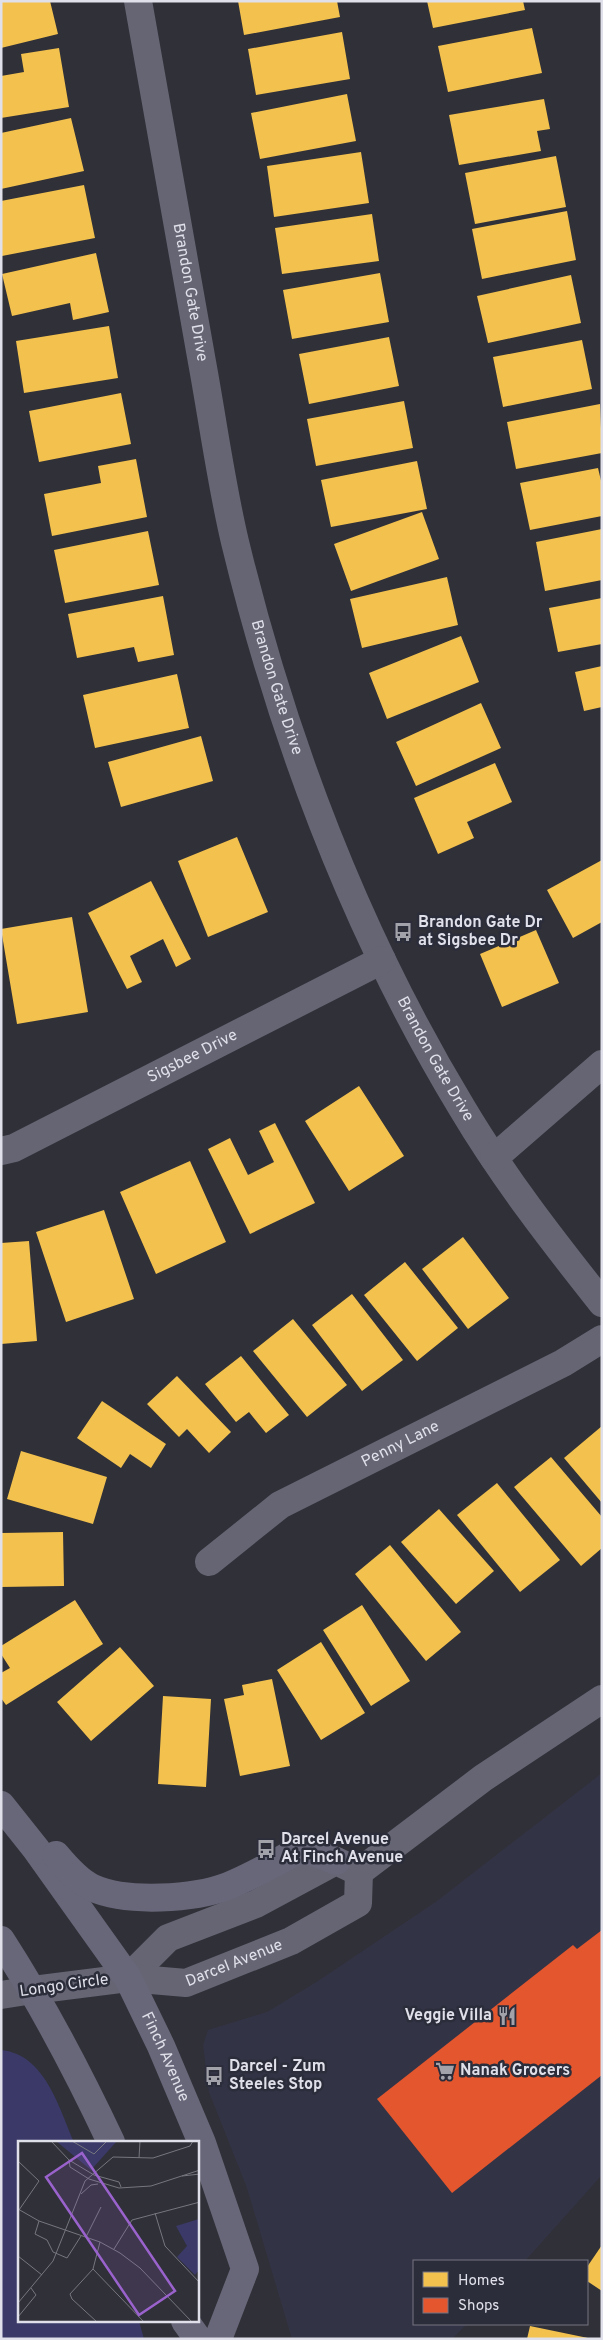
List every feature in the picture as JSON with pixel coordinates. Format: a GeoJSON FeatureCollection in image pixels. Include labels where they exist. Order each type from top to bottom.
{"type":"FeatureCollection","features":[{"type":"Feature","properties":{"kind":"main road"},"geometry":{"type":"LineString","coordinates":[[1,1787],[67,1868],[92,1888],[123,1896],[198,1894],[227,1886],[303,1848],[348,1867]]}},
{"type":"Feature","properties":{"kind":"main road","name":"Finch Avenue"},"geometry":{"type":"LineString","coordinates":[[1,1805],[36,1849],[128,1978],[161,2046],[202,2143],[245,2269],[218,2339]]}},
{"type":"Feature","properties":{"kind":"main road"},"geometry":{"type":"LineString","coordinates":[[1,1940],[33,1990],[76,2067],[111,2141]]}},
{"type":"Feature","properties":{"kind":"main road"},"geometry":{"type":"LineString","coordinates":[[186,2322],[198,2339]]}},
{"type":"Feature","properties":{"kind":"street","name":"Brandon Gate Drive"},"geometry":{"type":"LineString","coordinates":[[138,1],[236,547],[279,703],[343,878],[382,960],[461,1107],[546,1234],[602,1303]]}},
{"type":"Feature","properties":{"kind":"street","name":"Sigsbee Drive"},"geometry":{"type":"LineString","coordinates":[[1,1151],[23,1143],[382,960]]}},
{"type":"Feature","properties":{"kind":"street"},"geometry":{"type":"LineString","coordinates":[[494,1158],[602,1064]]}},
{"type":"Feature","properties":{"kind":"street","name":"Penny Lane"},"geometry":{"type":"LineString","coordinates":[[209,1562],[280,1505],[563,1363],[602,1339]]}},
{"type":"Feature","properties":{"kind":"street"},"geometry":{"type":"LineString","coordinates":[[128,1978],[168,1938],[348,1867],[602,1699]]}},
{"type":"Feature","properties":{"kind":"street","name":"Darcel Avenue"},"geometry":{"type":"LineString","coordinates":[[128,1978],[186,1983],[273,1949],[358,1903],[348,1867]]}},
{"type":"Feature","properties":{"kind":"street","name":"Longo Circle"},"geometry":{"type":"LineString","coordinates":[[1,1995],[128,1978]]}},
{"type":"Feature","properties":{"kind":"shaded area"},"geometry":{"type":"Polygon","coordinates":[[[602,1773],[602,2175],[526,2260],[413,2260],[413,2325],[466,2325],[452,2339],[292,2339],[247,2188],[209,2092],[203,2045],[208,2030],[267,2012],[318,1981],[437,1901],[602,1773]]]}},
{"type":"Feature","properties":{"kind":"shaded area"},"geometry":{"type":"Polygon","coordinates":[[[1,2050],[16,2054],[29,2061],[39,2072],[56,2099],[74,2141],[18,2141],[18,2322],[139,2322],[144,2339],[1,2339],[1,2050]]]}},
{"type":"Feature","properties":{"kind":"building: Homes"},"geometry":{"type":"Polygon","coordinates":[[[50,1],[58,34],[1,48],[1,2],[50,1]]]}},
{"type":"Feature","properties":{"kind":"building: Homes"},"geometry":{"type":"Polygon","coordinates":[[[238,1],[337,1],[340,17],[244,35],[238,1]]]}},
{"type":"Feature","properties":{"kind":"building: Homes"},"geometry":{"type":"Polygon","coordinates":[[[427,1],[523,1],[525,10],[433,28],[427,1]]]}},
{"type":"Feature","properties":{"kind":"building: Homes"},"geometry":{"type":"Polygon","coordinates":[[[532,28],[542,73],[448,92],[438,46],[532,28]]]}},
{"type":"Feature","properties":{"kind":"building: Homes"},"geometry":{"type":"Polygon","coordinates":[[[342,32],[350,79],[256,95],[248,49],[342,32]]]}},
{"type":"Feature","properties":{"kind":"building: Homes"},"geometry":{"type":"Polygon","coordinates":[[[59,48],[69,107],[1,118],[1,76],[24,72],[21,54],[59,48]]]}},
{"type":"Feature","properties":{"kind":"building: Homes"},"geometry":{"type":"Polygon","coordinates":[[[347,94],[356,141],[260,159],[251,113],[347,94]]]}},
{"type":"Feature","properties":{"kind":"building: Homes"},"geometry":{"type":"Polygon","coordinates":[[[544,99],[550,129],[537,131],[541,151],[459,165],[449,115],[544,99]]]}},
{"type":"Feature","properties":{"kind":"building: Homes"},"geometry":{"type":"Polygon","coordinates":[[[71,118],[84,171],[1,189],[1,133],[71,118]]]}},
{"type":"Feature","properties":{"kind":"building: Homes"},"geometry":{"type":"Polygon","coordinates":[[[361,152],[369,203],[274,217],[267,166],[361,152]]]}},
{"type":"Feature","properties":{"kind":"building: Homes"},"geometry":{"type":"Polygon","coordinates":[[[556,156],[566,207],[475,224],[465,173],[556,156]]]}},
{"type":"Feature","properties":{"kind":"building: Homes"},"geometry":{"type":"Polygon","coordinates":[[[84,185],[95,238],[2,256],[1,201],[84,185]]]}},
{"type":"Feature","properties":{"kind":"building: Homes"},"geometry":{"type":"Polygon","coordinates":[[[567,211],[576,260],[482,279],[472,229],[567,211]]]}},
{"type":"Feature","properties":{"kind":"building: Homes"},"geometry":{"type":"Polygon","coordinates":[[[372,214],[379,261],[282,274],[275,228],[372,214]]]}},
{"type":"Feature","properties":{"kind":"building: Homes"},"geometry":{"type":"Polygon","coordinates":[[[96,253],[109,312],[73,320],[70,303],[12,316],[2,274],[96,253]]]}},
{"type":"Feature","properties":{"kind":"building: Homes"},"geometry":{"type":"Polygon","coordinates":[[[380,273],[389,322],[292,339],[283,290],[380,273]]]}},
{"type":"Feature","properties":{"kind":"building: Homes"},"geometry":{"type":"Polygon","coordinates":[[[571,275],[581,323],[488,343],[477,296],[571,275]]]}},
{"type":"Feature","properties":{"kind":"building: Homes"},"geometry":{"type":"Polygon","coordinates":[[[109,326],[118,378],[24,393],[16,341],[109,326]]]}},
{"type":"Feature","properties":{"kind":"building: Homes"},"geometry":{"type":"Polygon","coordinates":[[[389,337],[399,386],[309,404],[299,354],[389,337]]]}},
{"type":"Feature","properties":{"kind":"building: Homes"},"geometry":{"type":"Polygon","coordinates":[[[582,340],[592,389],[503,407],[493,357],[582,340]]]}},
{"type":"Feature","properties":{"kind":"building: Homes"},"geometry":{"type":"Polygon","coordinates":[[[121,393],[131,444],[39,462],[29,411],[121,393]]]}},
{"type":"Feature","properties":{"kind":"building: Homes"},"geometry":{"type":"Polygon","coordinates":[[[404,401],[413,448],[316,466],[307,419],[404,401]]]}},
{"type":"Feature","properties":{"kind":"building: Homes"},"geometry":{"type":"Polygon","coordinates":[[[600,404],[602,453],[516,469],[507,422],[600,404]]]}},
{"type":"Feature","properties":{"kind":"building: Homes"},"geometry":{"type":"Polygon","coordinates":[[[136,459],[147,517],[52,536],[44,494],[101,483],[98,466],[136,459]]]}},
{"type":"Feature","properties":{"kind":"building: Homes"},"geometry":{"type":"Polygon","coordinates":[[[417,461],[427,509],[331,527],[321,480],[417,461]]]}},
{"type":"Feature","properties":{"kind":"building: Homes"},"geometry":{"type":"Polygon","coordinates":[[[598,468],[602,485],[602,516],[530,530],[520,483],[598,468]]]}},
{"type":"Feature","properties":{"kind":"building: Homes"},"geometry":{"type":"Polygon","coordinates":[[[422,512],[439,559],[351,591],[334,544],[422,512]]]}},
{"type":"Feature","properties":{"kind":"building: Homes"},"geometry":{"type":"Polygon","coordinates":[[[602,529],[602,580],[545,591],[536,542],[602,529]]]}},
{"type":"Feature","properties":{"kind":"building: Homes"},"geometry":{"type":"Polygon","coordinates":[[[148,531],[159,585],[65,603],[54,550],[148,531]]]}},
{"type":"Feature","properties":{"kind":"building: Homes"},"geometry":{"type":"Polygon","coordinates":[[[447,577],[458,625],[362,648],[350,599],[447,577]]]}},
{"type":"Feature","properties":{"kind":"building: Homes"},"geometry":{"type":"Polygon","coordinates":[[[163,596],[174,655],[138,662],[134,647],[77,658],[68,614],[163,596]]]}},
{"type":"Feature","properties":{"kind":"building: Homes"},"geometry":{"type":"Polygon","coordinates":[[[602,598],[602,644],[558,652],[549,608],[602,598]]]}},
{"type":"Feature","properties":{"kind":"building: Homes"},"geometry":{"type":"Polygon","coordinates":[[[461,636],[479,682],[387,719],[369,673],[461,636]]]}},
{"type":"Feature","properties":{"kind":"building: Homes"},"geometry":{"type":"Polygon","coordinates":[[[602,666],[602,707],[584,711],[575,672],[602,666]]]}},
{"type":"Feature","properties":{"kind":"building: Homes"},"geometry":{"type":"Polygon","coordinates":[[[177,674],[189,728],[95,748],[83,695],[177,674]]]}},
{"type":"Feature","properties":{"kind":"building: Homes"},"geometry":{"type":"Polygon","coordinates":[[[481,703],[501,748],[416,786],[396,742],[481,703]]]}},
{"type":"Feature","properties":{"kind":"building: Homes"},"geometry":{"type":"Polygon","coordinates":[[[201,736],[213,781],[121,807],[108,762],[201,736]]]}},
{"type":"Feature","properties":{"kind":"building: Homes"},"geometry":{"type":"Polygon","coordinates":[[[495,763],[512,802],[467,822],[474,838],[438,854],[414,798],[495,763]]]}},
{"type":"Feature","properties":{"kind":"building: Homes"},"geometry":{"type":"Polygon","coordinates":[[[237,837],[268,912],[208,937],[178,861],[237,837]]]}},
{"type":"Feature","properties":{"kind":"building: Homes"},"geometry":{"type":"Polygon","coordinates":[[[602,860],[602,922],[573,938],[547,890],[602,860]]]}},
{"type":"Feature","properties":{"kind":"building: Homes"},"geometry":{"type":"Polygon","coordinates":[[[151,881],[191,959],[176,967],[163,939],[130,956],[142,982],[127,989],[88,913],[151,881]]]}},
{"type":"Feature","properties":{"kind":"building: Homes"},"geometry":{"type":"Polygon","coordinates":[[[72,917],[88,1012],[17,1024],[1,929],[72,917]]]}},
{"type":"Feature","properties":{"kind":"building: Homes"},"geometry":{"type":"Polygon","coordinates":[[[536,930],[559,983],[502,1007],[480,954],[536,930]]]}},
{"type":"Feature","properties":{"kind":"building: Homes"},"geometry":{"type":"Polygon","coordinates":[[[359,1086],[404,1156],[349,1191],[305,1121],[359,1086]]]}},
{"type":"Feature","properties":{"kind":"building: Homes"},"geometry":{"type":"Polygon","coordinates":[[[275,1123],[315,1203],[250,1234],[208,1149],[230,1138],[248,1175],[274,1162],[259,1131],[275,1123]]]}},
{"type":"Feature","properties":{"kind":"building: Homes"},"geometry":{"type":"Polygon","coordinates":[[[190,1161],[226,1242],[156,1274],[120,1192],[190,1161]]]}},
{"type":"Feature","properties":{"kind":"building: Homes"},"geometry":{"type":"Polygon","coordinates":[[[104,1210],[134,1299],[66,1322],[36,1232],[104,1210]]]}},
{"type":"Feature","properties":{"kind":"building: Homes"},"geometry":{"type":"Polygon","coordinates":[[[463,1237],[509,1298],[468,1329],[422,1269],[463,1237]]]}},
{"type":"Feature","properties":{"kind":"building: Homes"},"geometry":{"type":"Polygon","coordinates":[[[29,1241],[37,1341],[1,1344],[1,1243],[29,1241]]]}},
{"type":"Feature","properties":{"kind":"building: Homes"},"geometry":{"type":"Polygon","coordinates":[[[405,1262],[458,1328],[417,1361],[364,1295],[405,1262]]]}},
{"type":"Feature","properties":{"kind":"building: Homes"},"geometry":{"type":"Polygon","coordinates":[[[352,1294],[403,1360],[362,1391],[312,1325],[352,1294]]]}},
{"type":"Feature","properties":{"kind":"building: Homes"},"geometry":{"type":"Polygon","coordinates":[[[293,1319],[347,1385],[307,1417],[253,1351],[293,1319]]]}},
{"type":"Feature","properties":{"kind":"building: Homes"},"geometry":{"type":"Polygon","coordinates":[[[241,1356],[289,1415],[266,1433],[249,1412],[236,1422],[205,1384],[241,1356]]]}},
{"type":"Feature","properties":{"kind":"building: Homes"},"geometry":{"type":"Polygon","coordinates":[[[177,1376],[231,1432],[209,1453],[187,1429],[179,1437],[147,1404],[177,1376]]]}},
{"type":"Feature","properties":{"kind":"building: Homes"},"geometry":{"type":"Polygon","coordinates":[[[102,1401],[166,1444],[151,1468],[130,1454],[121,1468],[77,1438],[102,1401]]]}},
{"type":"Feature","properties":{"kind":"building: Homes"},"geometry":{"type":"Polygon","coordinates":[[[602,1426],[602,1503],[564,1458],[602,1426]]]}},
{"type":"Feature","properties":{"kind":"building: Homes"},"geometry":{"type":"Polygon","coordinates":[[[21,1451],[107,1477],[93,1524],[7,1499],[21,1451]]]}},
{"type":"Feature","properties":{"kind":"building: Homes"},"geometry":{"type":"Polygon","coordinates":[[[551,1457],[602,1517],[602,1548],[581,1566],[514,1487],[551,1457]]]}},
{"type":"Feature","properties":{"kind":"building: Homes"},"geometry":{"type":"Polygon","coordinates":[[[497,1483],[560,1560],[520,1592],[457,1515],[497,1483]]]}},
{"type":"Feature","properties":{"kind":"building: Homes"},"geometry":{"type":"Polygon","coordinates":[[[439,1509],[494,1571],[456,1604],[401,1542],[439,1509]]]}},
{"type":"Feature","properties":{"kind":"building: Homes"},"geometry":{"type":"Polygon","coordinates":[[[63,1532],[64,1586],[1,1587],[1,1533],[63,1532]]]}},
{"type":"Feature","properties":{"kind":"building: Homes"},"geometry":{"type":"Polygon","coordinates":[[[390,1545],[461,1632],[426,1661],[355,1574],[390,1545]]]}},
{"type":"Feature","properties":{"kind":"building: Homes"},"geometry":{"type":"Polygon","coordinates":[[[75,1600],[103,1644],[6,1705],[1,1698],[1,1673],[10,1668],[1,1654],[1,1646],[75,1600]]]}},
{"type":"Feature","properties":{"kind":"building: Homes"},"geometry":{"type":"Polygon","coordinates":[[[362,1605],[410,1681],[371,1706],[323,1630],[362,1605]]]}},
{"type":"Feature","properties":{"kind":"building: Homes"},"geometry":{"type":"Polygon","coordinates":[[[321,1642],[365,1713],[321,1740],[277,1670],[321,1642]]]}},
{"type":"Feature","properties":{"kind":"building: Homes"},"geometry":{"type":"Polygon","coordinates":[[[120,1647],[154,1686],[91,1741],[57,1702],[120,1647]]]}},
{"type":"Feature","properties":{"kind":"building: Homes"},"geometry":{"type":"Polygon","coordinates":[[[272,1679],[290,1766],[240,1776],[224,1699],[244,1695],[242,1685],[272,1679]]]}},
{"type":"Feature","properties":{"kind":"building: Homes"},"geometry":{"type":"Polygon","coordinates":[[[163,1696],[211,1699],[206,1787],[158,1784],[163,1696]]]}},
{"type":"Feature","properties":{"kind":"building: Homes"},"geometry":{"type":"Polygon","coordinates":[[[602,2245],[602,2291],[588,2282],[588,2266],[602,2245]]]}},
{"type":"Feature","properties":{"kind":"building: Homes"},"geometry":{"type":"Polygon","coordinates":[[[530,2326],[588,2338],[588,2339],[527,2339],[530,2326]]]}},
{"type":"Feature","properties":{"kind":"building: Shops"},"geometry":{"type":"Polygon","coordinates":[[[602,1930],[602,2075],[452,2193],[377,2099],[573,1945],[577,1949],[602,1930]]]}},
{"type":"Feature","properties":{"kind":"place","name":"Brandon Gate Dr at Sigsbee Dr"},"geometry":{"type":"Point","coordinates":[403,932]}},
{"type":"Feature","properties":{"kind":"place","name":"Darcel Avenue At Finch Avenue"},"geometry":{"type":"Point","coordinates":[266,1849]}},
{"type":"Feature","properties":{"kind":"place","name":"Veggie Villa"},"geometry":{"type":"Point","coordinates":[507,2016]}},
{"type":"Feature","properties":{"kind":"place","name":"Nanak Grocers"},"geometry":{"type":"Point","coordinates":[445,2071]}},
{"type":"Feature","properties":{"kind":"place","name":"Darcel - Zum Steeles Stop"},"geometry":{"type":"Point","coordinates":[214,2076]}}]}
